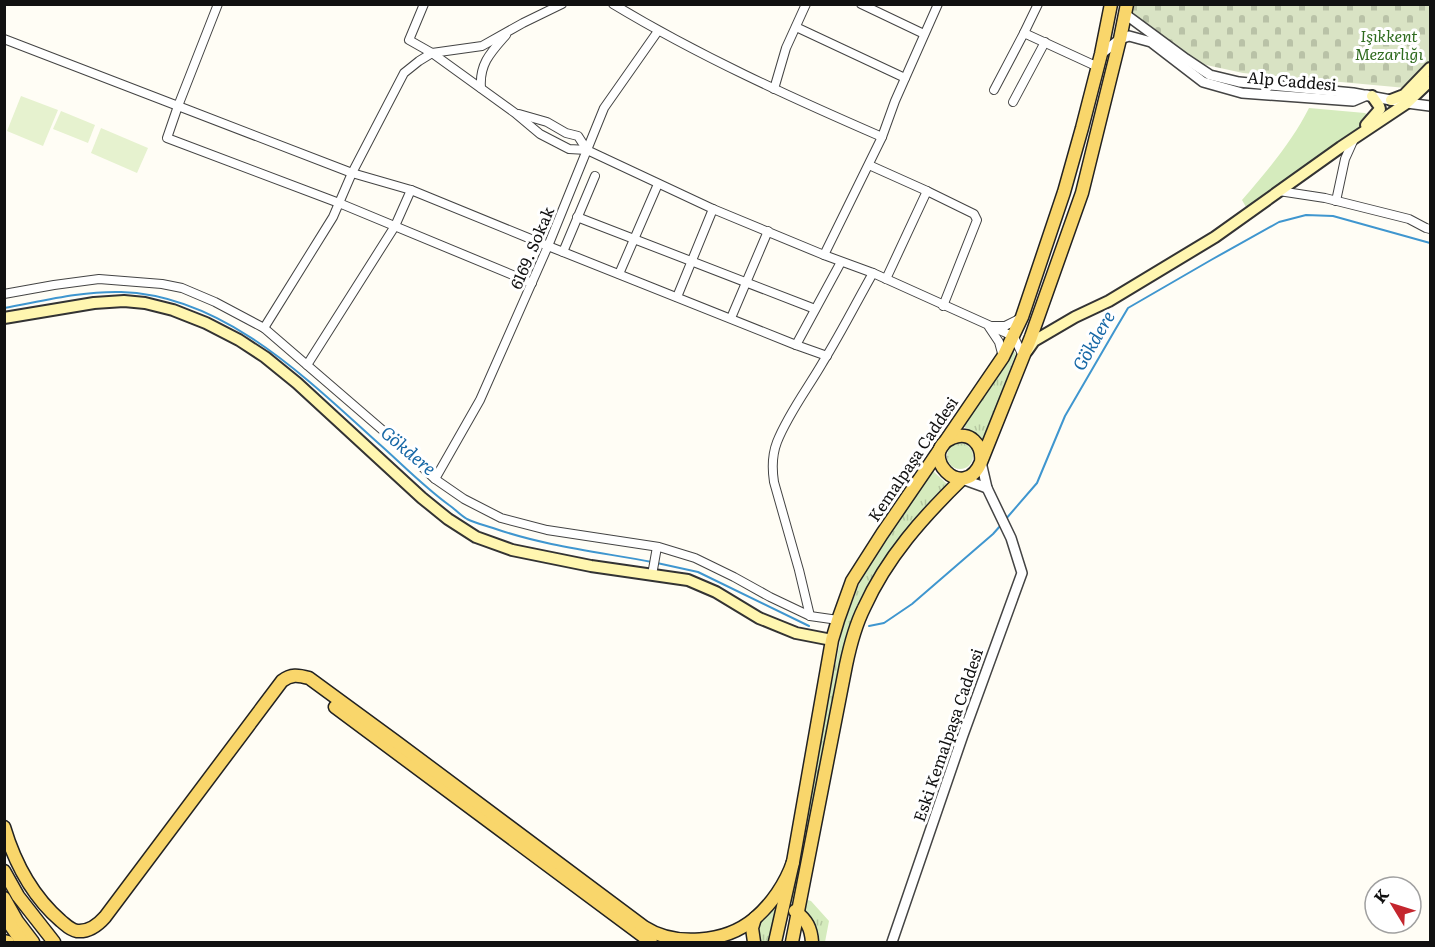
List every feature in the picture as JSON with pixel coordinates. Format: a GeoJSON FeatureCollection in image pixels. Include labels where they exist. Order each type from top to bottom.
{"type":"FeatureCollection","features":[{"type":"Feature","properties":{"kind":"main road","name":"Kemalpaşa Caddesi"},"geometry":{"type":"LineString","coordinates":[[775,942],[793,862],[832,640],[838,620],[852,581],[1003,357],[1014,337],[1025,312],[1064,192],[1100,61],[1111,4]]}},
{"type":"Feature","properties":{"kind":"main road"},"geometry":{"type":"LineString","coordinates":[[981,462],[981,449],[977,443],[966,436],[952,437],[942,446],[940,452],[939,459],[944,471],[955,478],[968,477],[979,469],[1036,322],[1082,193],[1126,9]]}},
{"type":"Feature","properties":{"kind":"main road"},"geometry":{"type":"LineString","coordinates":[[1390,100],[1404,95],[1431,68]]}},
{"type":"Feature","properties":{"kind":"main road"},"geometry":{"type":"LineString","coordinates":[[1023,356],[1034,341],[1075,317],[1109,301],[1215,237],[1407,103],[1431,81]]}},
{"type":"Feature","properties":{"kind":"main road"},"geometry":{"type":"LineString","coordinates":[[1341,147],[1380,109],[1369,95]]}},
{"type":"Feature","properties":{"kind":"main road"},"geometry":{"type":"LineString","coordinates":[[4,318],[94,303],[124,301],[145,303],[173,310],[206,323],[266,357],[434,508],[476,537],[512,550],[591,566],[688,580],[716,592],[759,618],[796,633],[832,640]]}},
{"type":"Feature","properties":{"kind":"main road"},"geometry":{"type":"LineString","coordinates":[[1025,312],[1041,325],[1049,326],[1075,317]]}},
{"type":"Feature","properties":{"kind":"main road"},"geometry":{"type":"LineString","coordinates":[[792,942],[846,665],[863,609],[879,577],[914,528],[962,479]]}},
{"type":"Feature","properties":{"kind":"main road"},"geometry":{"type":"LineString","coordinates":[[4,827],[30,886],[47,908],[72,930],[80,931],[91,928],[105,917],[282,681],[293,675],[299,675],[309,678],[415,755],[654,933],[682,940],[707,939],[734,931],[770,908],[783,906],[805,919],[811,930],[812,942]]}},
{"type":"Feature","properties":{"kind":"main road"},"geometry":{"type":"LineString","coordinates":[[293,675],[651,942]]}},
{"type":"Feature","properties":{"kind":"main road"},"geometry":{"type":"LineString","coordinates":[[754,942],[752,928],[758,915],[784,881],[793,862]]}},
{"type":"Feature","properties":{"kind":"main road"},"geometry":{"type":"LineString","coordinates":[[4,871],[18,896],[54,942]]}},
{"type":"Feature","properties":{"kind":"main road"},"geometry":{"type":"LineString","coordinates":[[4,898],[17,921],[33,942]]}},
{"type":"Feature","properties":{"kind":"main road"},"geometry":{"type":"LineString","coordinates":[[4,916],[22,942]]}},
{"type":"Feature","properties":{"kind":"street"},"geometry":{"type":"LineString","coordinates":[[218,4],[167,138],[339,202],[532,283]]}},
{"type":"Feature","properties":{"kind":"street"},"geometry":{"type":"LineString","coordinates":[[424,4],[409,39],[481,88],[540,134],[569,149],[587,150],[713,209],[873,273],[1014,337],[1023,356]]}},
{"type":"Feature","properties":{"kind":"street"},"geometry":{"type":"LineString","coordinates":[[264,328],[333,218],[352,173],[404,73],[432,53],[482,46],[562,4]]}},
{"type":"Feature","properties":{"kind":"street"},"geometry":{"type":"LineString","coordinates":[[613,4],[658,31],[774,89],[882,137]]}},
{"type":"Feature","properties":{"kind":"street"},"geometry":{"type":"LineString","coordinates":[[774,89],[786,48],[806,4]]}},
{"type":"Feature","properties":{"kind":"street"},"geometry":{"type":"LineString","coordinates":[[861,4],[924,34]]}},
{"type":"Feature","properties":{"kind":"street"},"geometry":{"type":"LineString","coordinates":[[994,90],[1038,4]]}},
{"type":"Feature","properties":{"kind":"street"},"geometry":{"type":"LineString","coordinates":[[824,255],[870,165],[936,5]]}},
{"type":"Feature","properties":{"kind":"street","name":"Alp Caddesi"},"geometry":{"type":"LineString","coordinates":[[1126,9],[1186,59],[1210,75],[1239,82],[1369,95],[1431,106]]}},
{"type":"Feature","properties":{"kind":"street"},"geometry":{"type":"LineString","coordinates":[[796,27],[905,78]]}},
{"type":"Feature","properties":{"kind":"street"},"geometry":{"type":"LineString","coordinates":[[481,88],[480,76],[487,57],[510,30]]}},
{"type":"Feature","properties":{"kind":"street","name":"6169. Sokak"},"geometry":{"type":"LineString","coordinates":[[435,479],[480,400],[548,246],[604,108],[658,31]]}},
{"type":"Feature","properties":{"kind":"street"},"geometry":{"type":"LineString","coordinates":[[1024,33],[1100,61],[1120,39]]}},
{"type":"Feature","properties":{"kind":"street","name":"Alp Caddesi"},"geometry":{"type":"LineString","coordinates":[[1120,39],[1129,36],[1150,42],[1203,82],[1242,93],[1353,101],[1369,95]]}},
{"type":"Feature","properties":{"kind":"street"},"geometry":{"type":"LineString","coordinates":[[4,39],[352,173],[411,190],[827,356]]}},
{"type":"Feature","properties":{"kind":"street"},"geometry":{"type":"LineString","coordinates":[[1013,102],[1045,42]]}},
{"type":"Feature","properties":{"kind":"street"},"geometry":{"type":"LineString","coordinates":[[515,113],[547,122],[566,133],[578,136],[587,150]]}},
{"type":"Feature","properties":{"kind":"street"},"geometry":{"type":"LineString","coordinates":[[1336,201],[1346,159],[1354,138]]}},
{"type":"Feature","properties":{"kind":"street"},"geometry":{"type":"LineString","coordinates":[[870,165],[974,214],[977,220],[943,306]]}},
{"type":"Feature","properties":{"kind":"street","name":"6169. Sokak"},"geometry":{"type":"LineString","coordinates":[[562,252],[595,176]]}},
{"type":"Feature","properties":{"kind":"street"},"geometry":{"type":"LineString","coordinates":[[619,274],[658,184]]}},
{"type":"Feature","properties":{"kind":"street"},"geometry":{"type":"LineString","coordinates":[[307,365],[395,226],[411,190]]}},
{"type":"Feature","properties":{"kind":"street"},"geometry":{"type":"LineString","coordinates":[[886,279],[927,190]]}},
{"type":"Feature","properties":{"kind":"street"},"geometry":{"type":"LineString","coordinates":[[1279,191],[1336,201],[1409,219],[1431,229]]}},
{"type":"Feature","properties":{"kind":"street"},"geometry":{"type":"LineString","coordinates":[[676,297],[713,209]]}},
{"type":"Feature","properties":{"kind":"street","name":"6169. Sokak"},"geometry":{"type":"LineString","coordinates":[[578,217],[815,309]]}},
{"type":"Feature","properties":{"kind":"street"},"geometry":{"type":"LineString","coordinates":[[731,318],[768,231]]}},
{"type":"Feature","properties":{"kind":"street"},"geometry":{"type":"LineString","coordinates":[[796,345],[841,262]]}},
{"type":"Feature","properties":{"kind":"street"},"geometry":{"type":"LineString","coordinates":[[810,616],[774,482],[772,471],[776,443],[873,273]]}},
{"type":"Feature","properties":{"kind":"street"},"geometry":{"type":"LineString","coordinates":[[4,294],[99,279],[162,284],[182,288],[215,302],[264,328],[387,434],[435,479],[464,499],[501,518],[548,530],[657,547],[695,558],[810,616],[838,620]]}},
{"type":"Feature","properties":{"kind":"street"},"geometry":{"type":"LineString","coordinates":[[988,326],[1005,326],[1025,312]]}},
{"type":"Feature","properties":{"kind":"street"},"geometry":{"type":"LineString","coordinates":[[988,326],[999,342],[1003,357]]}},
{"type":"Feature","properties":{"kind":"street","name":"Eski Kemalpaşa Caddesi"},"geometry":{"type":"LineString","coordinates":[[892,942],[963,735],[1022,573],[1011,538],[987,488],[981,462]]}},
{"type":"Feature","properties":{"kind":"street"},"geometry":{"type":"LineString","coordinates":[[962,479],[987,488]]}},
{"type":"Feature","properties":{"kind":"street"},"geometry":{"type":"LineString","coordinates":[[652,575],[657,547]]}},
{"type":"Feature","properties":{"kind":"green space","name":"Işıkkent Mezarlığı"},"geometry":{"type":"Polygon","coordinates":[[[1131,4],[1430,5],[1430,61],[1406,88],[1243,73],[1197,63],[1129,12],[1131,4]]]}},
{"type":"Feature","properties":{"kind":"green space"},"geometry":{"type":"Polygon","coordinates":[[[21,96],[58,110],[43,146],[7,131],[21,96]]]}},
{"type":"Feature","properties":{"kind":"green space"},"geometry":{"type":"Polygon","coordinates":[[[1309,108],[1365,113],[1370,117],[1366,123],[1309,167],[1246,207],[1242,200],[1287,144],[1309,108]]]}},
{"type":"Feature","properties":{"kind":"green space"},"geometry":{"type":"Polygon","coordinates":[[[61,111],[95,125],[88,143],[53,129],[61,111]]]}},
{"type":"Feature","properties":{"kind":"green space"},"geometry":{"type":"Polygon","coordinates":[[[101,128],[148,148],[137,173],[91,153],[101,128]]]}},
{"type":"Feature","properties":{"kind":"green space"},"geometry":{"type":"Polygon","coordinates":[[[1012,351],[1016,353],[984,440],[963,426],[1012,351]]]}},
{"type":"Feature","properties":{"kind":"green space"},"geometry":{"type":"Polygon","coordinates":[[[960,443],[970,446],[973,456],[970,466],[960,469],[950,466],[947,456],[950,446],[960,443]]]}},
{"type":"Feature","properties":{"kind":"green space"},"geometry":{"type":"Polygon","coordinates":[[[933,471],[947,484],[935,495],[894,546],[868,587],[849,631],[795,903],[789,902],[843,626],[870,562],[933,471]]]}},
{"type":"Feature","properties":{"kind":"green space"},"geometry":{"type":"Polygon","coordinates":[[[808,900],[829,921],[825,942],[815,942],[808,926],[805,910],[808,900]]]}},
{"type":"Feature","properties":{"kind":"green space"},"geometry":{"type":"Polygon","coordinates":[[[777,909],[769,942],[759,942],[757,931],[759,921],[766,914],[777,909]]]}},
{"type":"Feature","properties":{"kind":"waterway","name":"Gökdere"},"geometry":{"type":"LineString","coordinates":[[1005,520],[1037,483],[1065,416],[1128,308],[1279,222],[1306,215],[1333,216],[1430,243]]}},
{"type":"Feature","properties":{"kind":"waterway","name":"Gökdere"},"geometry":{"type":"LineString","coordinates":[[4,308],[106,292],[158,297],[194,308],[228,324],[261,344],[292,367],[430,490],[467,519],[532,540],[652,562]]}},
{"type":"Feature","properties":{"kind":"waterway","name":"Gökdere"},"geometry":{"type":"LineString","coordinates":[[869,626],[884,623],[912,604],[1001,525]]}},
{"type":"Feature","properties":{"kind":"waterway","name":"Gökdere"},"geometry":{"type":"LineString","coordinates":[[657,563],[698,572],[809,626]]}}]}
